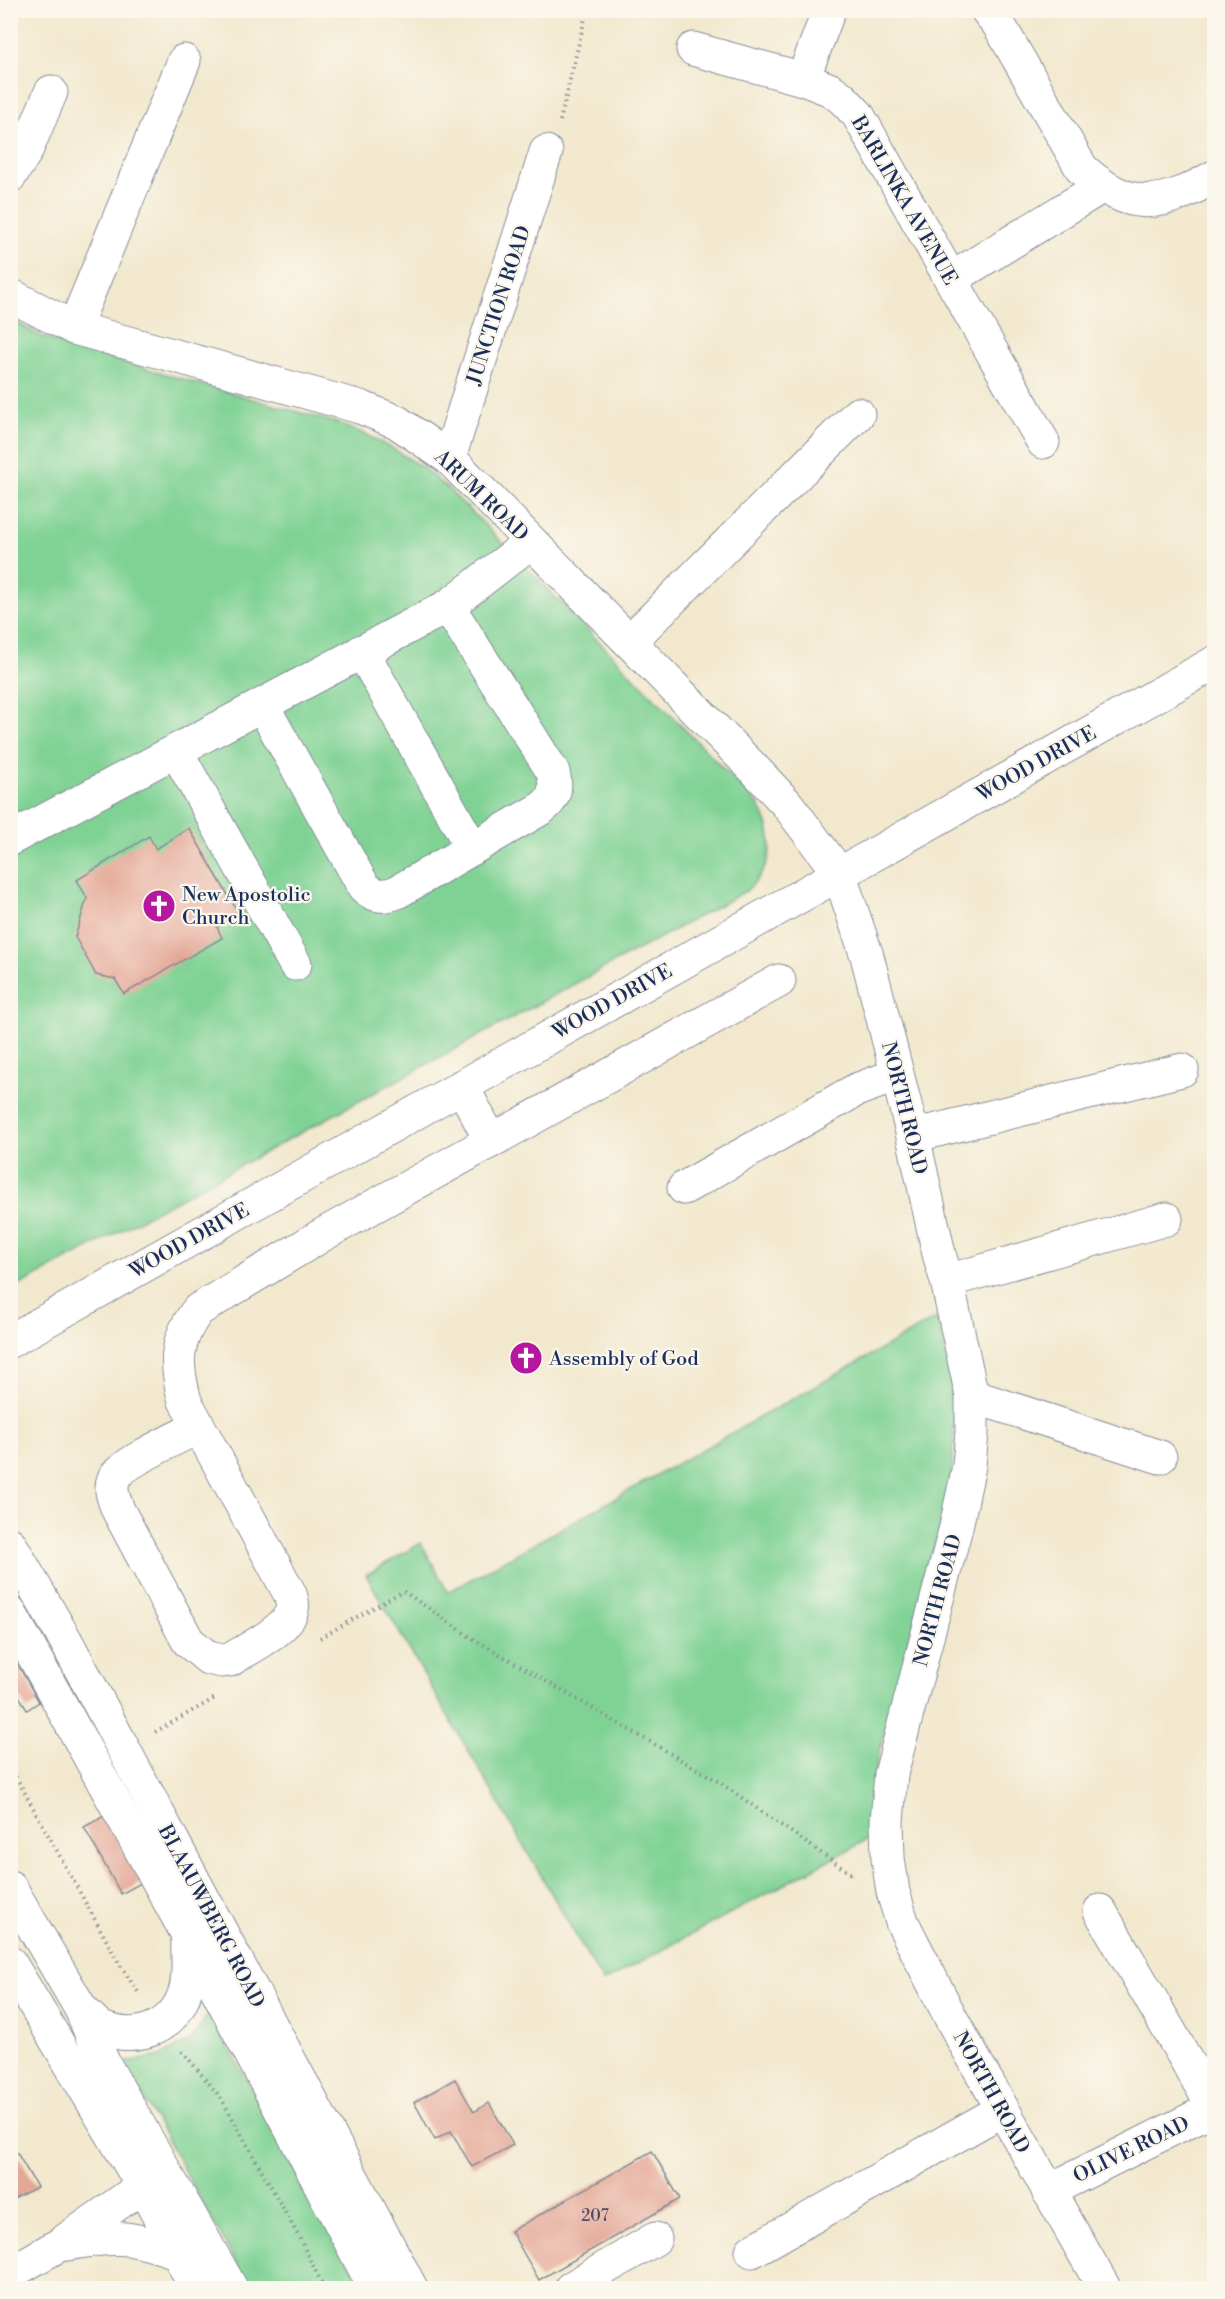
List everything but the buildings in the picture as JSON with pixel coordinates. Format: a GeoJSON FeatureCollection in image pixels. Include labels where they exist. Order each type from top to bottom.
{"type":"FeatureCollection","features":[{"type":"Feature","properties":{"kind":"street"},"geometry":{"type":"LineString","coordinates":[[803,79],[829,10]]}},
{"type":"Feature","properties":{"kind":"street"},"geometry":{"type":"LineString","coordinates":[[987,10],[999,25],[1082,169],[1101,187],[1130,201],[1159,201],[1191,190],[1215,177]]}},
{"type":"Feature","properties":{"kind":"street","name":"BARLINKA AVENUE"},"geometry":{"type":"LineString","coordinates":[[693,49],[803,79],[831,90],[858,115],[1042,442]]}},
{"type":"Feature","properties":{"kind":"street"},"geometry":{"type":"LineString","coordinates":[[74,328],[184,61]]}},
{"type":"Feature","properties":{"kind":"street"},"geometry":{"type":"LineString","coordinates":[[10,176],[26,151],[51,92]]}},
{"type":"Feature","properties":{"kind":"street","name":"JUNCTION ROAD"},"geometry":{"type":"LineString","coordinates":[[449,458],[546,152]]}},
{"type":"Feature","properties":{"kind":"street"},"geometry":{"type":"LineString","coordinates":[[951,279],[1101,187]]}},
{"type":"Feature","properties":{"kind":"street","name":"ARUM ROAD"},"geometry":{"type":"LineString","coordinates":[[10,295],[74,328],[360,407],[398,422],[449,458],[630,641],[787,804],[839,873]]}},
{"type":"Feature","properties":{"kind":"street"},"geometry":{"type":"LineString","coordinates":[[630,641],[858,414]]}},
{"type":"Feature","properties":{"kind":"street"},"geometry":{"type":"LineString","coordinates":[[10,839],[448,606],[531,542]]}},
{"type":"Feature","properties":{"kind":"street"},"geometry":{"type":"LineString","coordinates":[[262,705],[364,886],[376,895],[387,896],[397,892],[550,802],[555,792],[556,782],[553,772],[448,606]]}},
{"type":"Feature","properties":{"kind":"street"},"geometry":{"type":"LineString","coordinates":[[362,651],[472,848]]}},
{"type":"Feature","properties":{"kind":"street","name":"WOOD DRIVE"},"geometry":{"type":"LineString","coordinates":[[10,1341],[1215,663]]}},
{"type":"Feature","properties":{"kind":"street"},"geometry":{"type":"LineString","coordinates":[[176,751],[295,964]]}},
{"type":"Feature","properties":{"kind":"street","name":"NORTH ROAD"},"geometry":{"type":"LineString","coordinates":[[839,873],[867,956],[913,1136],[972,1396],[969,1466],[956,1527],[891,1774],[887,1821],[888,1858],[893,1892],[902,1922],[952,2020],[1104,2289]]}},
{"type":"Feature","properties":{"kind":"street"},"geometry":{"type":"LineString","coordinates":[[198,1427],[129,1464],[115,1477],[111,1493],[188,1641],[208,1658],[222,1661],[230,1660],[278,1629],[290,1616],[293,1604],[290,1594],[185,1401],[178,1373],[177,1357],[190,1321],[198,1310],[324,1234],[779,981]]}},
{"type":"Feature","properties":{"kind":"street"},"geometry":{"type":"LineString","coordinates":[[913,1136],[1182,1070]]}},
{"type":"Feature","properties":{"kind":"street"},"geometry":{"type":"LineString","coordinates":[[684,1188],[856,1090],[897,1075]]}},
{"type":"Feature","properties":{"kind":"street"},"geometry":{"type":"LineString","coordinates":[[462,1086],[491,1141]]}},
{"type":"Feature","properties":{"kind":"street"},"geometry":{"type":"LineString","coordinates":[[947,1281],[1166,1219]]}},
{"type":"Feature","properties":{"kind":"street"},"geometry":{"type":"LineString","coordinates":[[972,1396],[1160,1457]]}},
{"type":"Feature","properties":{"kind":"street","name":"BLAAUWBERG ROAD"},"geometry":{"type":"LineString","coordinates":[[10,1544],[66,1641],[411,2289]]}},
{"type":"Feature","properties":{"kind":"street"},"geometry":{"type":"LineString","coordinates":[[10,1613],[188,1935],[375,2289]]}},
{"type":"Feature","properties":{"kind":"street"},"geometry":{"type":"LineString","coordinates":[[10,1887],[81,2009],[103,2061],[231,2289]]}},
{"type":"Feature","properties":{"kind":"street"},"geometry":{"type":"LineString","coordinates":[[1100,1911],[1215,2108]]}},
{"type":"Feature","properties":{"kind":"street"},"geometry":{"type":"LineString","coordinates":[[81,2009],[100,2027],[118,2033],[138,2035],[155,2029],[170,2017],[181,2002],[187,1986],[188,1935]]}},
{"type":"Feature","properties":{"kind":"street"},"geometry":{"type":"LineString","coordinates":[[10,1963],[142,2186],[196,2289]]}},
{"type":"Feature","properties":{"kind":"street","name":"OLIVE ROAD"},"geometry":{"type":"LineString","coordinates":[[1048,2191],[1215,2108]]}},
{"type":"Feature","properties":{"kind":"street"},"geometry":{"type":"LineString","coordinates":[[752,2251],[1002,2110]]}},
{"type":"Feature","properties":{"kind":"street"},"geometry":{"type":"LineString","coordinates":[[10,2273],[59,2246],[142,2186]]}},
{"type":"Feature","properties":{"kind":"street"},"geometry":{"type":"LineString","coordinates":[[59,2246],[120,2237],[176,2252]]}},
{"type":"Feature","properties":{"kind":"street"},"geometry":{"type":"LineString","coordinates":[[571,2289],[655,2239]]}},
{"type":"Feature","properties":{"kind":"path"},"geometry":{"type":"LineString","coordinates":[[546,152],[559,127],[587,10]]}},
{"type":"Feature","properties":{"kind":"path"},"geometry":{"type":"LineString","coordinates":[[378,1605],[403,1591],[472,1638],[718,1782],[850,1873],[888,1858]]}},
{"type":"Feature","properties":{"kind":"green space"},"geometry":{"type":"Polygon","coordinates":[[[11,319],[38,335],[74,348],[337,423],[367,435],[422,467],[481,521],[758,804],[768,828],[770,850],[763,871],[746,891],[11,1290],[11,319]]]}},
{"type":"Feature","properties":{"kind":"green space"},"geometry":{"type":"Polygon","coordinates":[[[937,1318],[944,1342],[952,1389],[953,1458],[946,1506],[878,1756],[871,1798],[870,1838],[603,1982],[366,1575],[421,1543],[448,1592],[937,1318]]]}},
{"type":"Feature","properties":{"kind":"green space"},"geometry":{"type":"Polygon","coordinates":[[[209,2013],[364,2288],[250,2288],[124,2063],[160,2056],[191,2040],[209,2013]]]}},
{"type":"Feature","properties":{"kind":"place","name":"New Apostolic Church"},"geometry":{"type":"Point","coordinates":[159,906]}},
{"type":"Feature","properties":{"kind":"place","name":"Assembly of God"},"geometry":{"type":"Point","coordinates":[526,1358]}}]}
